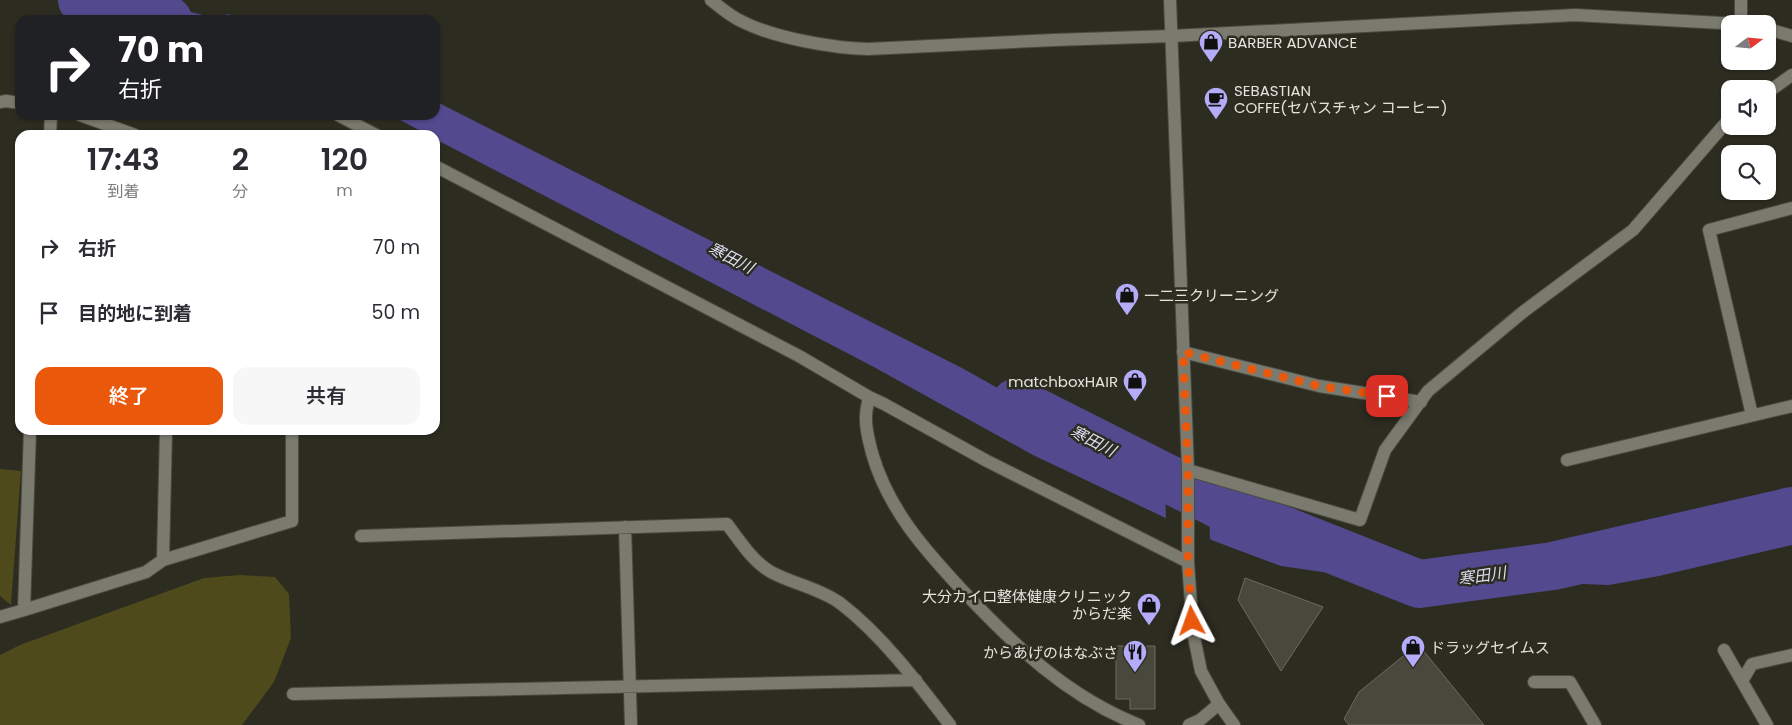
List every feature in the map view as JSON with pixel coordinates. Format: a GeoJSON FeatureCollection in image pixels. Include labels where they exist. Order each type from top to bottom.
{"type":"FeatureCollection","features":[{"type":"Feature","properties":{"kind":"street"},"geometry":{"type":"LineString","coordinates":[[711,0],[742,22],[766,32],[850,48],[868,49],[1172,36],[1575,15],[1721,23]]}},
{"type":"Feature","properties":{"kind":"street"},"geometry":{"type":"LineString","coordinates":[[1170,0],[1188,470],[1188,562],[1195,649],[1201,671],[1219,704],[1234,725]]}},
{"type":"Feature","properties":{"kind":"street"},"geometry":{"type":"LineString","coordinates":[[1741,15],[1742,0]]}},
{"type":"Feature","properties":{"kind":"street"},"geometry":{"type":"LineString","coordinates":[[1776,31],[1792,36]]}},
{"type":"Feature","properties":{"kind":"street"},"geometry":{"type":"LineString","coordinates":[[1776,86],[1792,75]]}},
{"type":"Feature","properties":{"kind":"street"},"geometry":{"type":"LineString","coordinates":[[0,102],[6,100],[15,102]]}},
{"type":"Feature","properties":{"kind":"street"},"geometry":{"type":"LineString","coordinates":[[94,120],[121,130]]}},
{"type":"Feature","properties":{"kind":"street"},"geometry":{"type":"LineString","coordinates":[[348,120],[366,130]]}},
{"type":"Feature","properties":{"kind":"street"},"geometry":{"type":"LineString","coordinates":[[1188,470],[1360,520],[1385,450],[1428,391],[1523,312],[1633,230],[1721,128]]}},
{"type":"Feature","properties":{"kind":"street"},"geometry":{"type":"LineString","coordinates":[[440,169],[799,356],[869,397],[987,461],[1188,562]]}},
{"type":"Feature","properties":{"kind":"street"},"geometry":{"type":"LineString","coordinates":[[1752,415],[1709,230],[1792,208]]}},
{"type":"Feature","properties":{"kind":"street"},"geometry":{"type":"LineString","coordinates":[[1183,352],[1319,386],[1421,402]]}},
{"type":"Feature","properties":{"kind":"street"},"geometry":{"type":"LineString","coordinates":[[869,397],[866,416],[867,430],[882,484],[900,516],[923,547],[1000,630],[1029,658],[1085,698],[1115,716],[1139,725]]}},
{"type":"Feature","properties":{"kind":"street"},"geometry":{"type":"LineString","coordinates":[[1567,460],[1792,406]]}},
{"type":"Feature","properties":{"kind":"street"},"geometry":{"type":"LineString","coordinates":[[24,610],[30,435]]}},
{"type":"Feature","properties":{"kind":"street"},"geometry":{"type":"LineString","coordinates":[[163,560],[166,435]]}},
{"type":"Feature","properties":{"kind":"street"},"geometry":{"type":"LineString","coordinates":[[0,617],[146,572],[163,560],[292,522],[292,435]]}},
{"type":"Feature","properties":{"kind":"street"},"geometry":{"type":"LineString","coordinates":[[361,536],[727,524],[755,559],[770,572],[826,595],[839,603],[877,638],[916,680],[950,725]]}},
{"type":"Feature","properties":{"kind":"street"},"geometry":{"type":"LineString","coordinates":[[625,528],[631,725]]}},
{"type":"Feature","properties":{"kind":"street"},"geometry":{"type":"LineString","coordinates":[[1724,650],[1767,725]]}},
{"type":"Feature","properties":{"kind":"street"},"geometry":{"type":"LineString","coordinates":[[1742,681],[1752,664],[1792,655]]}},
{"type":"Feature","properties":{"kind":"street"},"geometry":{"type":"LineString","coordinates":[[293,694],[916,680]]}},
{"type":"Feature","properties":{"kind":"street"},"geometry":{"type":"LineString","coordinates":[[1534,682],[1570,682],[1594,725]]}},
{"type":"Feature","properties":{"kind":"street"},"geometry":{"type":"LineString","coordinates":[[1189,725],[1200,720],[1219,704]]}},
{"type":"Feature","properties":{"kind":"shaded area"},"geometry":{"type":"Polygon","coordinates":[[[0,469],[21,471],[11,605],[0,596],[0,469]]]}},
{"type":"Feature","properties":{"kind":"shaded area"},"geometry":{"type":"Polygon","coordinates":[[[240,575],[275,577],[289,594],[291,638],[274,682],[242,725],[0,725],[0,655],[20,645],[204,578],[240,575]]]}},
{"type":"Feature","properties":{"kind":"water"},"geometry":{"type":"Polygon","coordinates":[[[115,0],[143,0],[203,15],[153,15],[115,0]]]}},
{"type":"Feature","properties":{"kind":"water"},"geometry":{"type":"Polygon","coordinates":[[[440,104],[962,368],[1161,480],[1256,526],[1264,537],[1296,553],[1386,578],[1605,569],[1665,559],[1782,534],[1792,529],[1792,545],[1659,576],[1609,585],[1501,581],[1400,592],[1383,590],[1336,574],[1281,566],[1214,541],[1033,455],[872,366],[440,142],[440,130],[419,130],[400,120],[440,120],[440,104]]]}},
{"type":"Feature","properties":{"kind":"pier"},"geometry":{"type":"Polygon","coordinates":[[[1165,479],[1209,500],[1210,542],[1166,522],[1165,479]]]}},
{"type":"Feature","properties":{"kind":"building"},"geometry":{"type":"Polygon","coordinates":[[[1245,578],[1323,607],[1281,671],[1238,600],[1245,578]]]}},
{"type":"Feature","properties":{"kind":"building","name":"ドラッグセイムス"},"geometry":{"type":"Polygon","coordinates":[[[1418,644],[1484,725],[1349,725],[1344,719],[1359,692],[1418,644]]]}},
{"type":"Feature","properties":{"kind":"building","name":"からあげのはなぶさ"},"geometry":{"type":"Polygon","coordinates":[[[1116,646],[1155,646],[1155,709],[1130,709],[1130,699],[1116,699],[1116,646]]]}},
{"type":"Feature","properties":{"kind":"waterway","name":"寒田川"},"geometry":{"type":"LineString","coordinates":[[82,0],[146,15]]}},
{"type":"Feature","properties":{"kind":"waterway","name":"寒田川"},"geometry":{"type":"LineString","coordinates":[[1016,402],[1220,505],[1419,584],[1553,566],[1792,511]]}},
{"type":"Feature","properties":{"kind":"place","name":"BARBER ADVANCE"},"geometry":{"type":"Point","coordinates":[1211,63]}},
{"type":"Feature","properties":{"kind":"place","name":"SEBASTIAN COFFE(セバスチャン コーヒー)"},"geometry":{"type":"Point","coordinates":[1216,120]}},
{"type":"Feature","properties":{"kind":"place","name":"一二三クリーニング"},"geometry":{"type":"Point","coordinates":[1127,316]}},
{"type":"Feature","properties":{"kind":"place","name":"matchboxHAIR"},"geometry":{"type":"Point","coordinates":[1135,402]}},
{"type":"Feature","properties":{"kind":"place","name":"大分カイロ整体健康クリニック からだ楽"},"geometry":{"type":"Point","coordinates":[1149,626]}},
{"type":"Feature","properties":{"kind":"place","name":"ドラッグセイムス"},"geometry":{"type":"Point","coordinates":[1413,668]}},
{"type":"Feature","properties":{"kind":"place","name":"からあげのはなぶさ"},"geometry":{"type":"Point","coordinates":[1135,673]}},
{"type":"Feature","properties":{"kind":"route"},"geometry":{"type":"LineString","coordinates":[[1192,621],[1188,562],[1188,470],[1183,352],[1319,386],[1387,396]]}}]}
